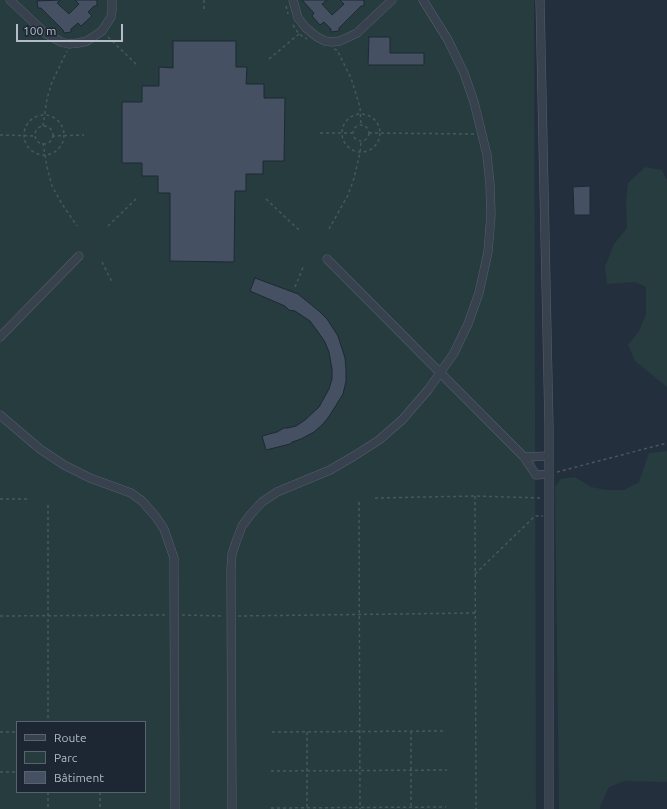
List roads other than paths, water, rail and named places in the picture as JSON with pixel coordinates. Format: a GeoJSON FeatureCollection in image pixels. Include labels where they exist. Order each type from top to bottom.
{"type":"FeatureCollection","features":[{"type":"Feature","properties":{"kind":"street"},"geometry":{"type":"LineString","coordinates":[[10,0],[45,33],[57,40],[69,44],[87,41],[102,31],[111,17],[112,0]]}},
{"type":"Feature","properties":{"kind":"street"},"geometry":{"type":"LineString","coordinates":[[290,2],[298,18],[306,28],[317,37],[325,41],[332,42],[340,41],[357,33],[392,0]]}},
{"type":"Feature","properties":{"kind":"street"},"geometry":{"type":"LineString","coordinates":[[232,809],[231,569],[232,554],[242,526],[262,502],[277,492],[330,470],[379,440],[402,420],[416,405],[454,353],[468,324],[479,293],[488,252],[492,215],[487,155],[483,134],[464,73],[448,40],[423,0]]}},
{"type":"Feature","properties":{"kind":"street"},"geometry":{"type":"LineString","coordinates":[[540,0],[549,456],[549,809]]}},
{"type":"Feature","properties":{"kind":"street"},"geometry":{"type":"LineString","coordinates":[[0,337],[79,256]]}},
{"type":"Feature","properties":{"kind":"street"},"geometry":{"type":"LineString","coordinates":[[327,259],[524,457],[536,475],[549,474]]}},
{"type":"Feature","properties":{"kind":"street"},"geometry":{"type":"LineString","coordinates":[[0,415],[40,449],[64,465],[90,478],[131,493],[142,501],[156,517],[167,536],[174,558],[175,809]]}},
{"type":"Feature","properties":{"kind":"street"},"geometry":{"type":"LineString","coordinates":[[524,457],[549,456]]}}]}
